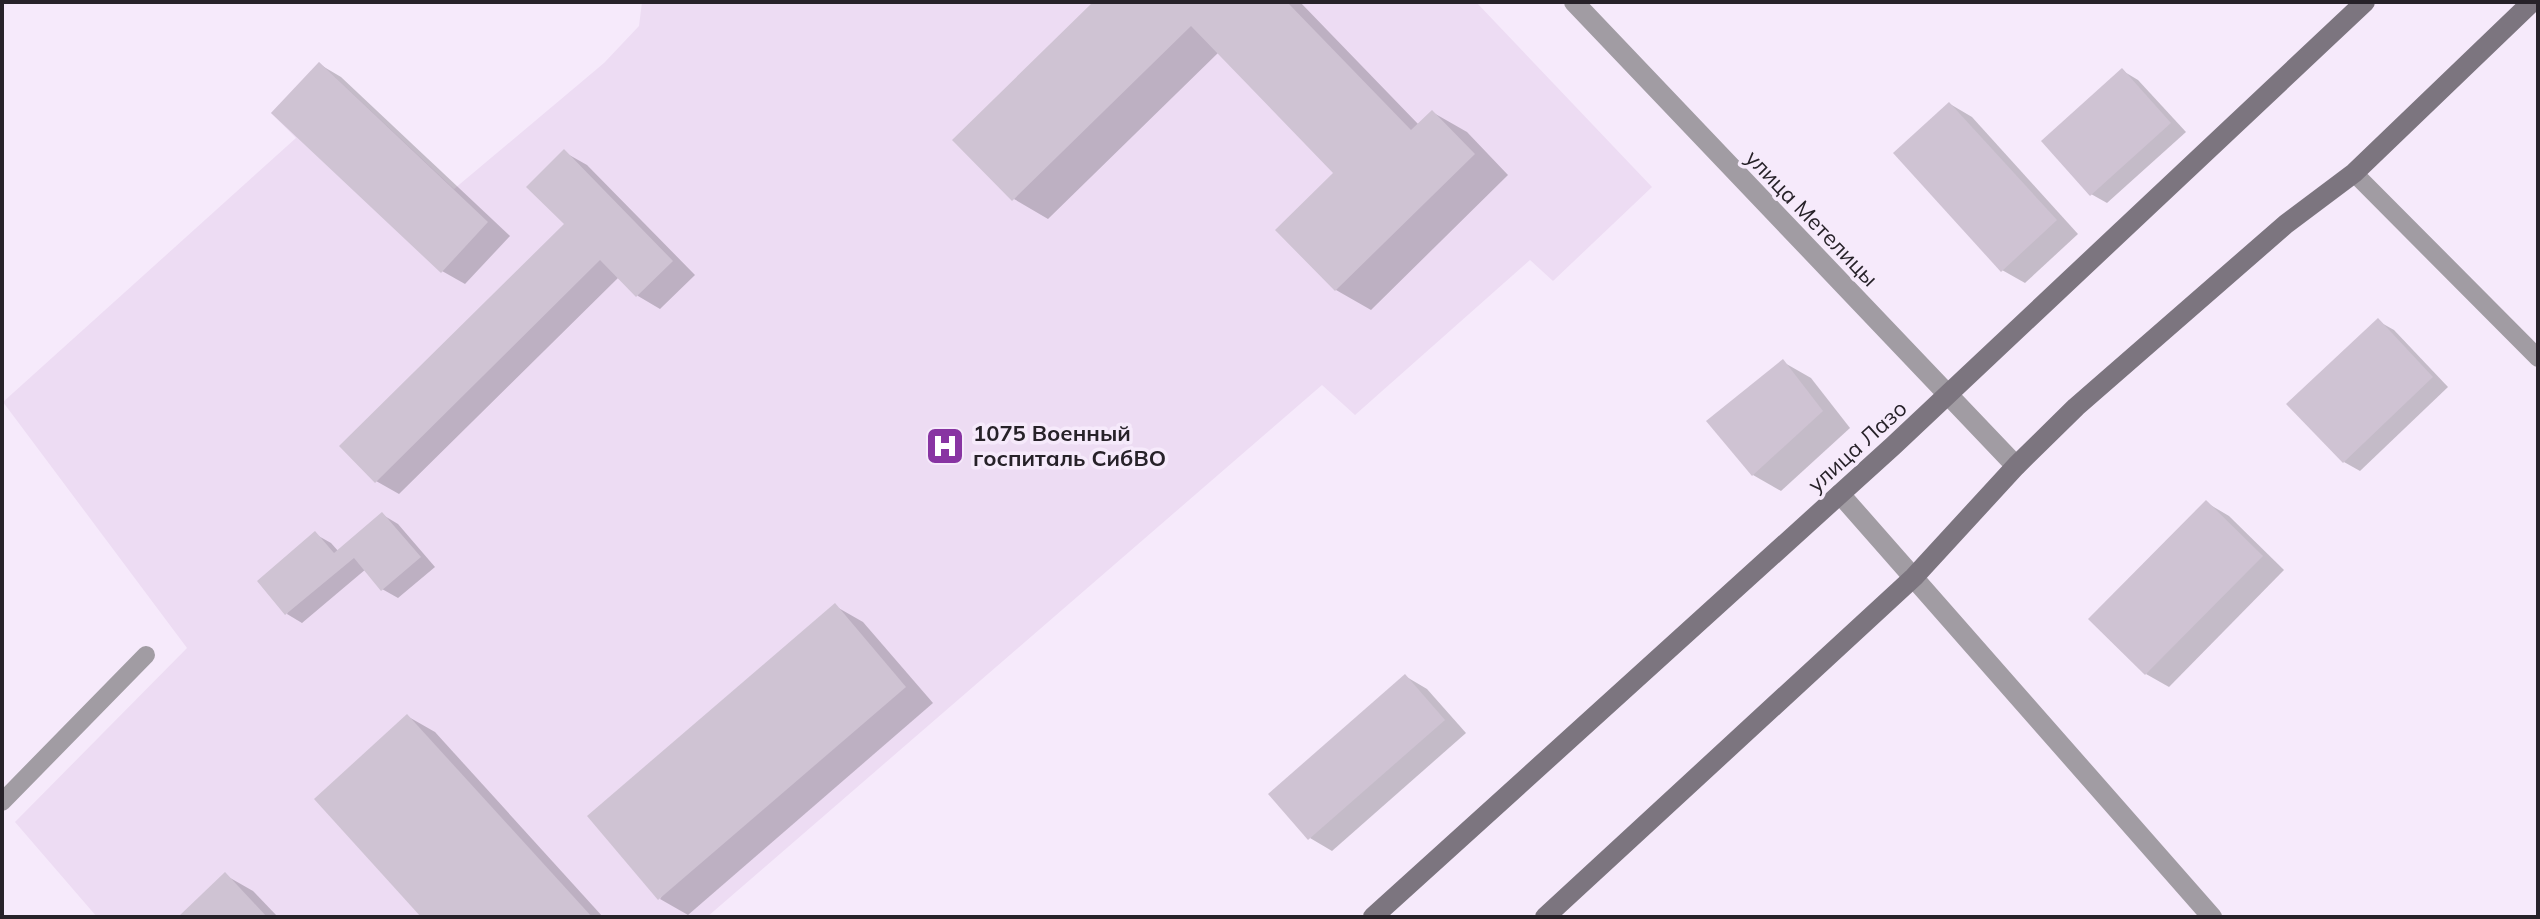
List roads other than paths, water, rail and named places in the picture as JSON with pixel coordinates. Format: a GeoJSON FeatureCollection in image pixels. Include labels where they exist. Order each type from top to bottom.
{"type":"FeatureCollection","features":[{"type":"Feature","properties":{"kind":"street","name":"улица Метелицы"},"geometry":{"type":"LineString","coordinates":[[1574,2],[2016,466]]}},
{"type":"Feature","properties":{"kind":"street","name":"улица Лазо"},"geometry":{"type":"LineString","coordinates":[[1373,917],[1947,396],[2365,2]]}},
{"type":"Feature","properties":{"kind":"street"},"geometry":{"type":"LineString","coordinates":[[1545,917],[1914,577],[2016,466],[2076,407],[2275,234],[2354,173],[2532,2]]}},
{"type":"Feature","properties":{"kind":"street"},"geometry":{"type":"LineString","coordinates":[[1840,494],[2212,917]]}},
{"type":"Feature","properties":{"kind":"lane"},"geometry":{"type":"LineString","coordinates":[[2354,173],[2538,358]]}},
{"type":"Feature","properties":{"kind":"lane"},"geometry":{"type":"LineString","coordinates":[[2,802],[146,655]]}},
{"type":"Feature","properties":{"kind":"place","name":"1075 Военный госпиталь СибВО"},"geometry":{"type":"Point","coordinates":[945,446]}}]}
